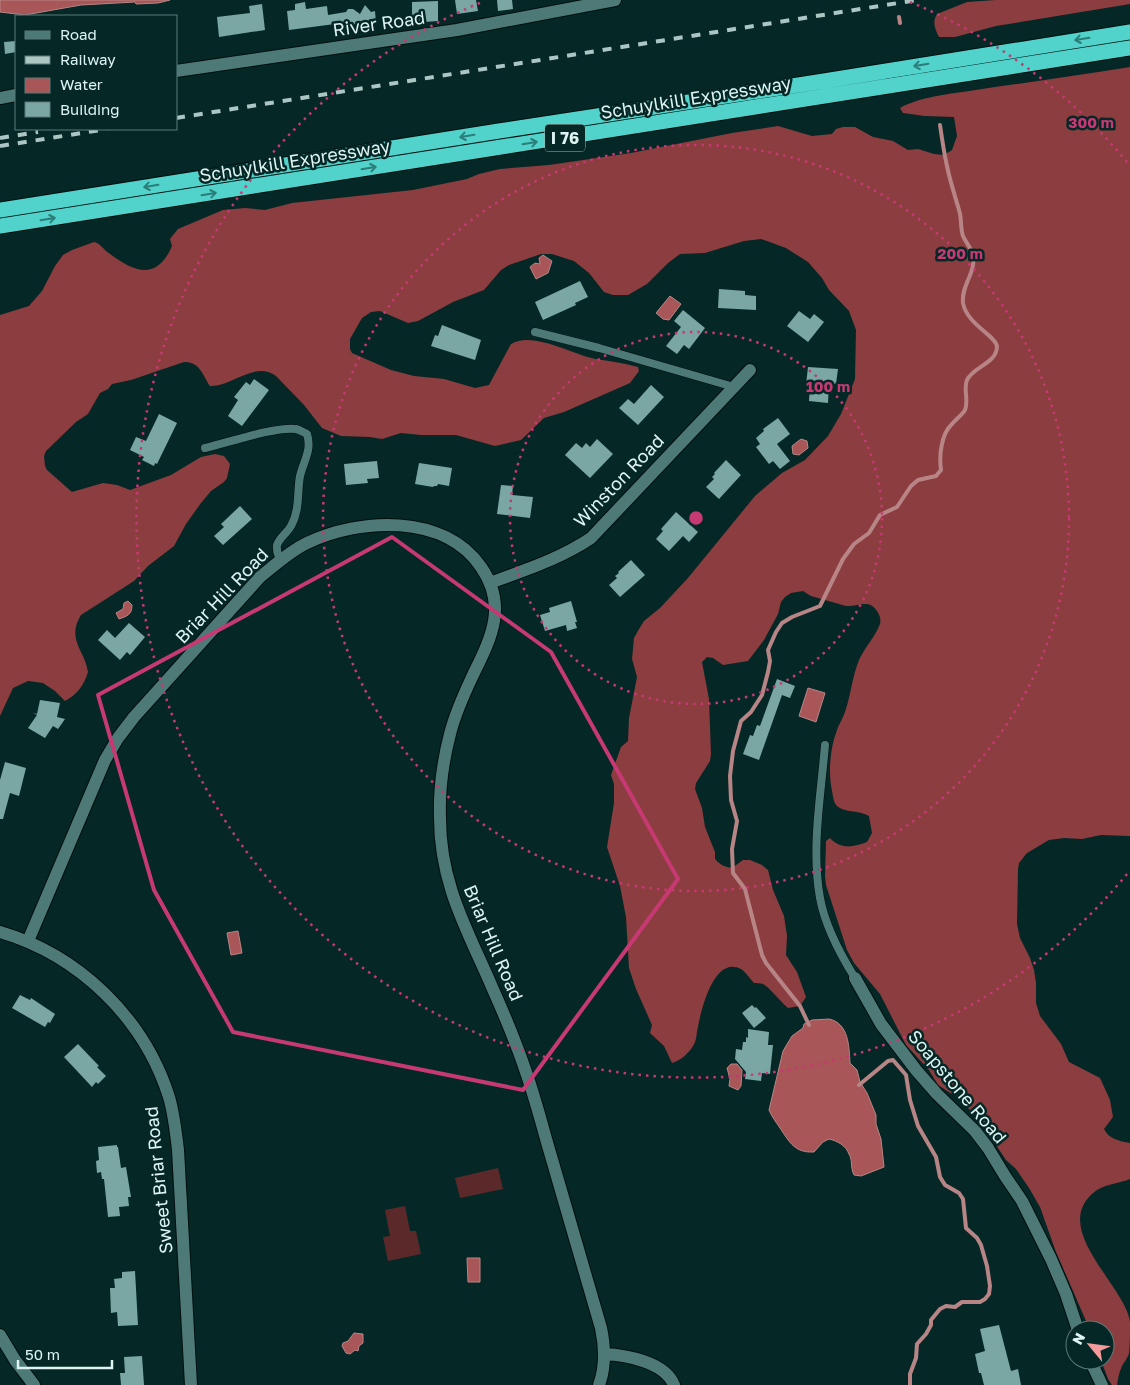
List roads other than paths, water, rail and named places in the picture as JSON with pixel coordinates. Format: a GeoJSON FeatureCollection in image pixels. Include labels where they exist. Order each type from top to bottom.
{"type":"FeatureCollection","features":[{"type":"Feature","properties":{"kind":"highway","name":"Schuylkill Expressway"},"geometry":{"type":"LineString","coordinates":[[0,210],[824,82],[1130,32]]}},
{"type":"Feature","properties":{"kind":"highway","name":"Schuylkill Expressway"},"geometry":{"type":"LineString","coordinates":[[0,226],[1130,48]]}},
{"type":"Feature","properties":{"kind":"street","name":"River Road"},"geometry":{"type":"LineString","coordinates":[[178,71],[457,30],[615,0]]}},
{"type":"Feature","properties":{"kind":"street"},"geometry":{"type":"LineString","coordinates":[[0,98],[15,95]]}},
{"type":"Feature","properties":{"kind":"street","name":"Winston Road"},"geometry":{"type":"LineString","coordinates":[[490,583],[575,549],[591,538],[750,370]]}},
{"type":"Feature","properties":{"kind":"street","name":"Briar Hill Road"},"geometry":{"type":"LineString","coordinates":[[28,941],[94,784],[118,738],[134,717],[260,577],[280,560],[306,544],[352,529],[374,526],[420,528],[442,535],[458,544],[472,556],[490,583],[494,607],[494,629],[489,644],[459,706],[450,734],[440,793],[442,848],[453,897],[461,920],[500,1004],[528,1078],[601,1328],[604,1366],[599,1385]]}},
{"type":"Feature","properties":{"kind":"street","name":"Sweet Briar Road"},"geometry":{"type":"LineString","coordinates":[[0,932],[28,941],[60,959],[85,976],[110,997],[124,1013],[146,1047],[160,1075],[169,1097],[178,1150],[192,1385]]}},
{"type":"Feature","properties":{"kind":"street","name":"Soapstone Road"},"geometry":{"type":"LineString","coordinates":[[855,978],[882,1024],[926,1082],[988,1148],[1014,1188],[1039,1234],[1059,1277],[1074,1320]]}},
{"type":"Feature","properties":{"kind":"street"},"geometry":{"type":"LineString","coordinates":[[0,1335],[34,1385]]}},
{"type":"Feature","properties":{"kind":"street"},"geometry":{"type":"LineString","coordinates":[[604,1354],[628,1356],[645,1362],[668,1375],[674,1385]]}},
{"type":"Feature","properties":{"kind":"street"},"geometry":{"type":"LineString","coordinates":[[1095,1370],[1102,1385]]}},
{"type":"Feature","properties":{"kind":"lane"},"geometry":{"type":"LineString","coordinates":[[535,332],[599,348],[734,387]]}},
{"type":"Feature","properties":{"kind":"lane"},"geometry":{"type":"LineString","coordinates":[[205,448],[267,432],[287,429],[301,430],[307,434],[309,442],[308,453],[300,475],[297,508],[291,526],[278,544],[276,552],[280,560]]}},
{"type":"Feature","properties":{"kind":"lane"},"geometry":{"type":"LineString","coordinates":[[825,745],[817,853],[818,890],[824,914],[841,956],[855,978]]}},
{"type":"Feature","properties":{"kind":"water"},"geometry":{"type":"Polygon","coordinates":[[[0,0],[170,0],[158,3],[136,4],[135,2],[81,5],[25,15],[0,12],[0,0]]]}},
{"type":"Feature","properties":{"kind":"water"},"geometry":{"type":"Polygon","coordinates":[[[543,255],[552,261],[548,273],[536,279],[530,267],[535,263],[540,264],[539,258],[543,255]]]}},
{"type":"Feature","properties":{"kind":"water"},"geometry":{"type":"Polygon","coordinates":[[[670,296],[681,304],[669,320],[663,319],[656,313],[670,296]]]}},
{"type":"Feature","properties":{"kind":"water"},"geometry":{"type":"Polygon","coordinates":[[[801,439],[807,441],[808,448],[799,455],[793,454],[792,446],[801,439]]]}},
{"type":"Feature","properties":{"kind":"water"},"geometry":{"type":"Polygon","coordinates":[[[128,601],[132,605],[130,613],[119,619],[116,613],[123,609],[124,603],[128,601]]]}},
{"type":"Feature","properties":{"kind":"water"},"geometry":{"type":"Polygon","coordinates":[[[808,688],[825,693],[816,722],[799,716],[808,688]]]}},
{"type":"Feature","properties":{"kind":"water"},"geometry":{"type":"Polygon","coordinates":[[[238,931],[242,953],[231,955],[227,933],[238,931]]]}},
{"type":"Feature","properties":{"kind":"water"},"geometry":{"type":"Polygon","coordinates":[[[829,1019],[841,1025],[847,1036],[850,1063],[857,1070],[860,1082],[876,1115],[876,1124],[881,1139],[884,1167],[861,1176],[854,1175],[848,1151],[836,1141],[829,1139],[823,1142],[814,1152],[798,1149],[787,1138],[769,1110],[783,1051],[792,1036],[803,1028],[804,1024],[812,1020],[829,1019]]]}},
{"type":"Feature","properties":{"kind":"water"},"geometry":{"type":"Polygon","coordinates":[[[731,1064],[737,1064],[742,1070],[741,1086],[738,1090],[729,1086],[730,1079],[727,1068],[731,1064]]]}},
{"type":"Feature","properties":{"kind":"water"},"geometry":{"type":"Polygon","coordinates":[[[467,1258],[480,1258],[480,1282],[468,1282],[467,1258]]]}},
{"type":"Feature","properties":{"kind":"water"},"geometry":{"type":"Polygon","coordinates":[[[354,1333],[363,1334],[363,1343],[359,1346],[358,1351],[355,1350],[350,1354],[346,1353],[342,1346],[343,1343],[348,1341],[354,1333]]]}},
{"type":"Feature","properties":{"kind":"waterway"},"geometry":{"type":"LineString","coordinates":[[899,17],[900,23]]}},
{"type":"Feature","properties":{"kind":"waterway"},"geometry":{"type":"LineString","coordinates":[[809,1025],[800,1006],[766,963],[762,955],[745,889],[733,873],[732,849],[737,821],[731,800],[730,776],[733,751],[741,721],[751,712],[762,695],[770,661],[768,650],[776,632],[782,623],[792,617],[820,606],[843,559],[854,544],[869,533],[880,515],[897,507],[911,486],[918,480],[936,476],[941,470],[940,458],[943,439],[948,428],[965,410],[967,380],[974,371],[989,361],[996,353],[996,343],[970,318],[963,303],[964,290],[972,268],[973,256],[962,233],[960,213],[948,172],[940,125]]}},
{"type":"Feature","properties":{"kind":"waterway"},"geometry":{"type":"LineString","coordinates":[[859,1085],[888,1061],[893,1060],[906,1075],[910,1100],[918,1126],[936,1157],[940,1177],[945,1185],[959,1193],[963,1199],[966,1228],[977,1238],[981,1245],[987,1266],[990,1286],[989,1294],[985,1299],[980,1302],[962,1302],[955,1307],[946,1306],[940,1309],[931,1320],[931,1325],[926,1334],[917,1344],[916,1358],[910,1374],[910,1385]]}},
{"type":"Feature","properties":{"kind":"railway"},"geometry":{"type":"LineString","coordinates":[[178,118],[917,0]]}},
{"type":"Feature","properties":{"kind":"railway"},"geometry":{"type":"LineString","coordinates":[[0,146],[101,130]]}},
{"type":"Feature","properties":{"kind":"railway"},"geometry":{"type":"LineString","coordinates":[[0,138],[38,132]]}}]}
